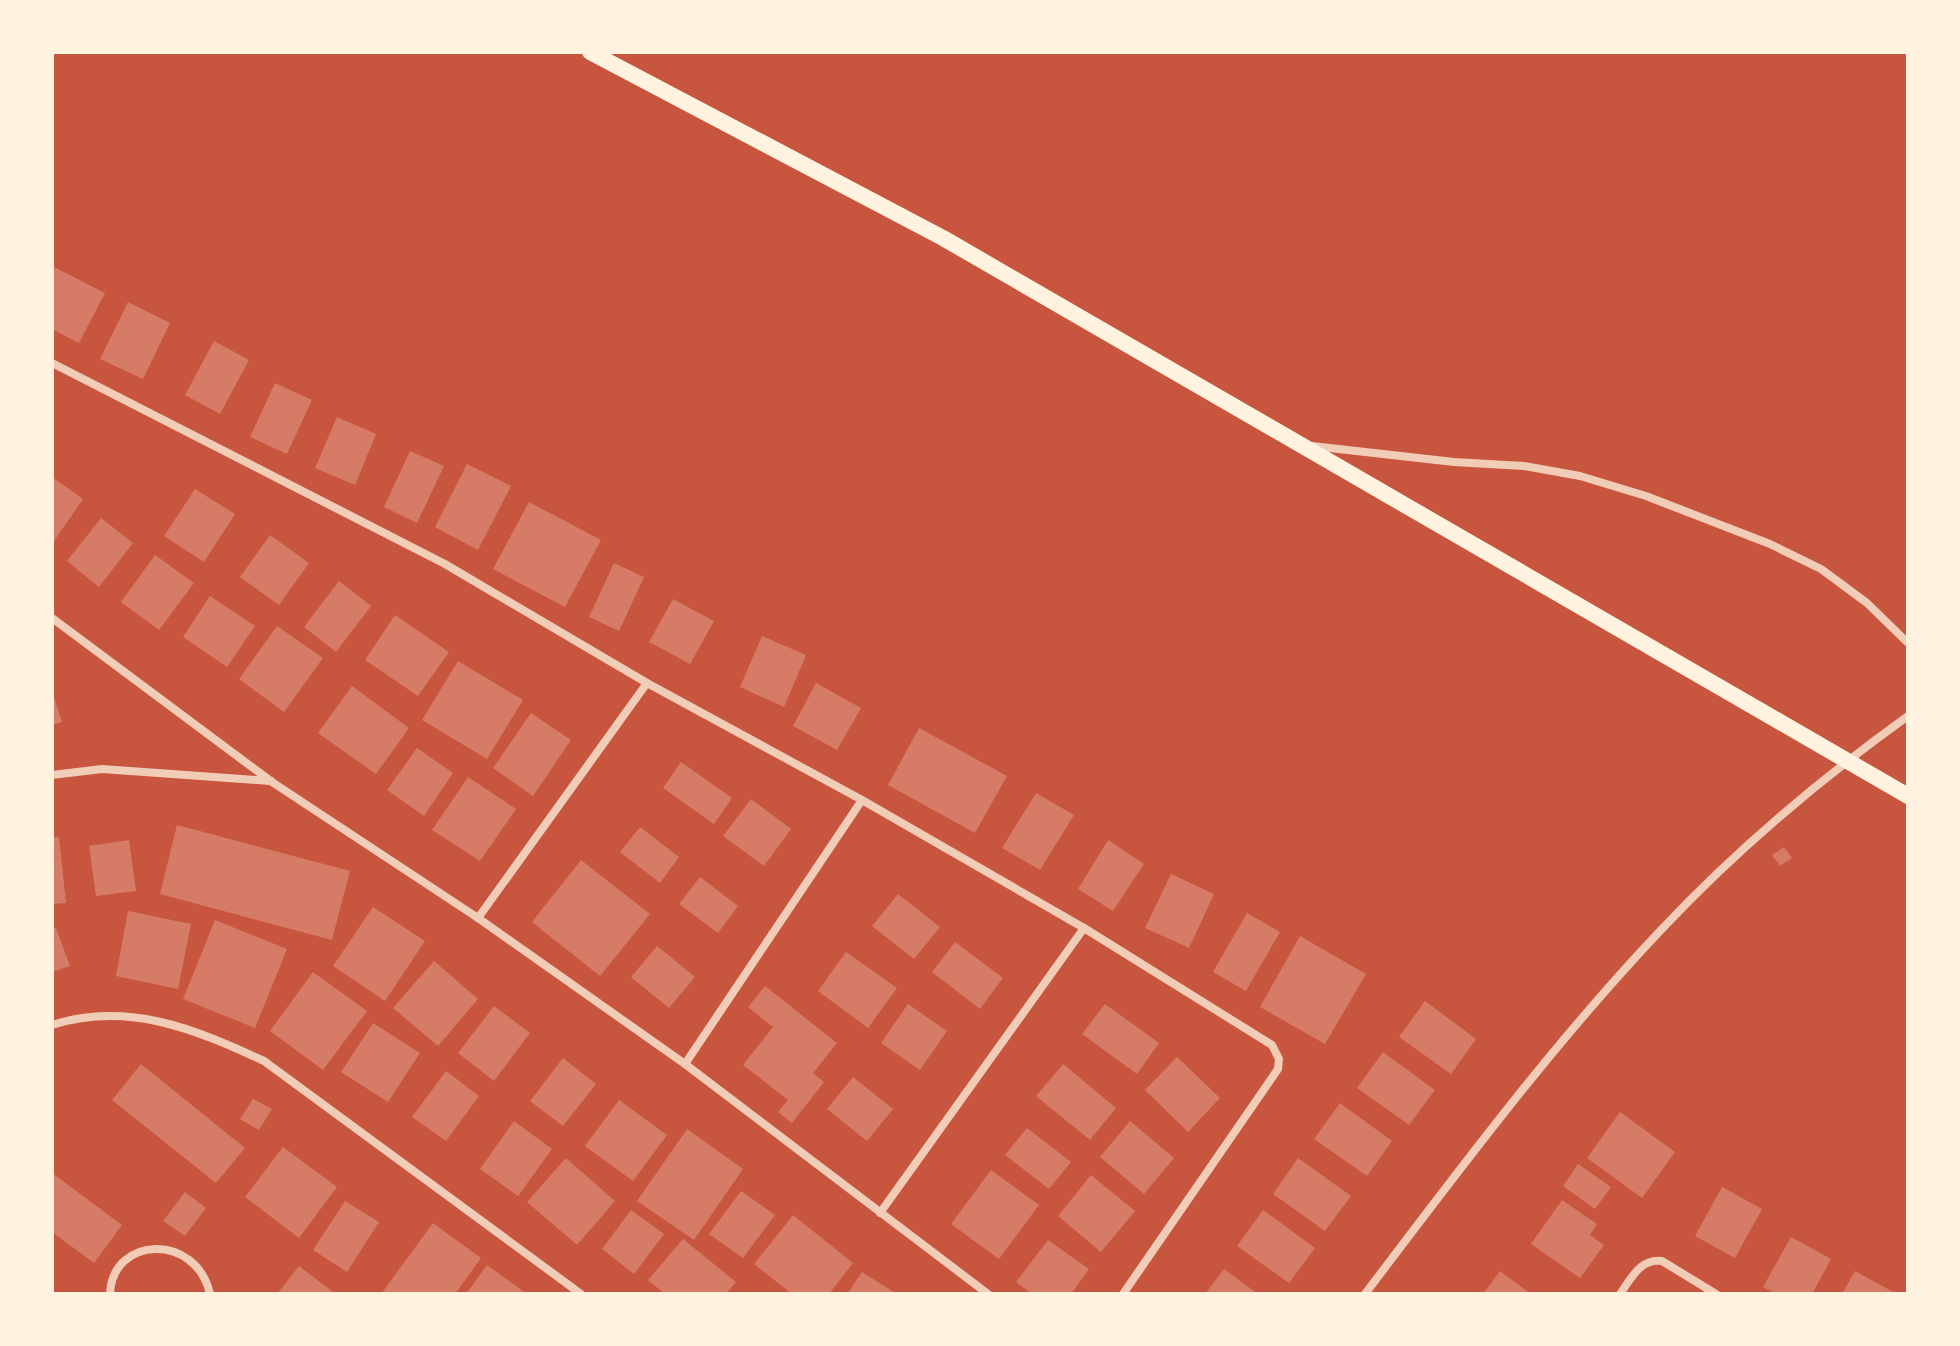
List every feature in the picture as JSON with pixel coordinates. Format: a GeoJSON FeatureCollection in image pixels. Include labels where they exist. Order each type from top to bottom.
{"type":"FeatureCollection","features":[{"type":"Feature","properties":{"kind":"main road"},"geometry":{"type":"LineString","coordinates":[[590,52],[943,238],[1908,796]]}},
{"type":"Feature","properties":{"kind":"street"},"geometry":{"type":"LineString","coordinates":[[52,363],[445,564],[647,683],[862,800],[1084,928],[1272,1045],[1279,1059],[1278,1069],[1123,1294]]}},
{"type":"Feature","properties":{"kind":"street"},"geometry":{"type":"LineString","coordinates":[[1301,445],[1454,462],[1524,466],[1580,476],[1646,496],[1758,539],[1821,569],[1867,603],[1908,643]]}},
{"type":"Feature","properties":{"kind":"street"},"geometry":{"type":"LineString","coordinates":[[52,618],[272,782],[478,918],[685,1064],[988,1294]]}},
{"type":"Feature","properties":{"kind":"street"},"geometry":{"type":"LineString","coordinates":[[478,918],[647,683]]}},
{"type":"Feature","properties":{"kind":"street"},"geometry":{"type":"LineString","coordinates":[[1365,1294],[1521,1093],[1662,928],[1790,806],[1908,716]]}},
{"type":"Feature","properties":{"kind":"street"},"geometry":{"type":"LineString","coordinates":[[52,775],[102,769],[272,782]]}},
{"type":"Feature","properties":{"kind":"street"},"geometry":{"type":"LineString","coordinates":[[685,1064],[862,800]]}},
{"type":"Feature","properties":{"kind":"street"},"geometry":{"type":"LineString","coordinates":[[880,1213],[1084,928]]}},
{"type":"Feature","properties":{"kind":"street"},"geometry":{"type":"LineString","coordinates":[[52,1025],[77,1017],[119,1017],[172,1023],[264,1061],[581,1294]]}},
{"type":"Feature","properties":{"kind":"street"},"geometry":{"type":"LineString","coordinates":[[110,1294],[110,1285],[119,1268],[135,1255],[153,1248],[173,1250],[190,1259],[204,1274],[210,1294]]}},
{"type":"Feature","properties":{"kind":"street"},"geometry":{"type":"LineString","coordinates":[[1620,1294],[1643,1263],[1653,1260],[1662,1261],[1716,1294]]}},
{"type":"Feature","properties":{"kind":"building"},"geometry":{"type":"Polygon","coordinates":[[[52,266],[105,293],[79,343],[52,329],[52,266]]]}},
{"type":"Feature","properties":{"kind":"building"},"geometry":{"type":"Polygon","coordinates":[[[128,302],[170,323],[143,379],[100,359],[128,302]]]}},
{"type":"Feature","properties":{"kind":"building"},"geometry":{"type":"Polygon","coordinates":[[[214,341],[249,360],[220,414],[185,395],[214,341]]]}},
{"type":"Feature","properties":{"kind":"building"},"geometry":{"type":"Polygon","coordinates":[[[275,383],[312,400],[287,454],[250,437],[275,383]]]}},
{"type":"Feature","properties":{"kind":"building"},"geometry":{"type":"Polygon","coordinates":[[[337,417],[376,434],[355,485],[315,468],[337,417]]]}},
{"type":"Feature","properties":{"kind":"building"},"geometry":{"type":"Polygon","coordinates":[[[410,451],[444,466],[417,523],[384,507],[410,451]]]}},
{"type":"Feature","properties":{"kind":"building"},"geometry":{"type":"Polygon","coordinates":[[[467,464],[511,486],[478,550],[435,527],[467,464]]]}},
{"type":"Feature","properties":{"kind":"building"},"geometry":{"type":"Polygon","coordinates":[[[52,477],[83,499],[52,544],[52,477]]]}},
{"type":"Feature","properties":{"kind":"building"},"geometry":{"type":"Polygon","coordinates":[[[195,489],[235,514],[204,562],[164,536],[195,489]]]}},
{"type":"Feature","properties":{"kind":"building"},"geometry":{"type":"Polygon","coordinates":[[[529,502],[601,540],[565,607],[493,569],[529,502]]]}},
{"type":"Feature","properties":{"kind":"building"},"geometry":{"type":"Polygon","coordinates":[[[101,518],[133,543],[99,587],[67,561],[101,518]]]}},
{"type":"Feature","properties":{"kind":"building"},"geometry":{"type":"Polygon","coordinates":[[[270,535],[309,563],[279,605],[240,577],[270,535]]]}},
{"type":"Feature","properties":{"kind":"building"},"geometry":{"type":"Polygon","coordinates":[[[155,555],[194,583],[159,630],[121,602],[155,555]]]}},
{"type":"Feature","properties":{"kind":"building"},"geometry":{"type":"Polygon","coordinates":[[[614,563],[644,577],[619,631],[589,617],[614,563]]]}},
{"type":"Feature","properties":{"kind":"building"},"geometry":{"type":"Polygon","coordinates":[[[339,581],[371,606],[336,652],[304,627],[339,581]]]}},
{"type":"Feature","properties":{"kind":"building"},"geometry":{"type":"Polygon","coordinates":[[[210,596],[255,626],[227,667],[183,637],[210,596]]]}},
{"type":"Feature","properties":{"kind":"building"},"geometry":{"type":"Polygon","coordinates":[[[673,599],[714,621],[690,664],[649,642],[673,599]]]}},
{"type":"Feature","properties":{"kind":"building"},"geometry":{"type":"Polygon","coordinates":[[[395,615],[449,652],[418,696],[365,660],[395,615]]]}},
{"type":"Feature","properties":{"kind":"building"},"geometry":{"type":"Polygon","coordinates":[[[277,626],[323,658],[284,712],[239,679],[277,626]]]}},
{"type":"Feature","properties":{"kind":"building"},"geometry":{"type":"Polygon","coordinates":[[[762,636],[806,655],[784,707],[740,687],[762,636]]]}},
{"type":"Feature","properties":{"kind":"building"},"geometry":{"type":"Polygon","coordinates":[[[458,661],[523,700],[487,759],[422,720],[458,661]]]}},
{"type":"Feature","properties":{"kind":"building"},"geometry":{"type":"Polygon","coordinates":[[[816,683],[861,708],[837,750],[793,726],[816,683]]]}},
{"type":"Feature","properties":{"kind":"building"},"geometry":{"type":"Polygon","coordinates":[[[352,686],[409,728],[376,774],[318,733],[352,686]]]}},
{"type":"Feature","properties":{"kind":"building"},"geometry":{"type":"Polygon","coordinates":[[[52,691],[62,722],[52,725],[52,691]]]}},
{"type":"Feature","properties":{"kind":"building"},"geometry":{"type":"Polygon","coordinates":[[[531,713],[571,740],[533,796],[493,768],[531,713]]]}},
{"type":"Feature","properties":{"kind":"building"},"geometry":{"type":"Polygon","coordinates":[[[919,728],[1007,776],[975,833],[888,785],[919,728]]]}},
{"type":"Feature","properties":{"kind":"building"},"geometry":{"type":"Polygon","coordinates":[[[417,748],[453,773],[424,816],[387,790],[417,748]]]}},
{"type":"Feature","properties":{"kind":"building"},"geometry":{"type":"Polygon","coordinates":[[[681,762],[732,798],[714,824],[663,788],[681,762]]]}},
{"type":"Feature","properties":{"kind":"building"},"geometry":{"type":"Polygon","coordinates":[[[468,777],[516,809],[480,861],[432,830],[468,777]]]}},
{"type":"Feature","properties":{"kind":"building"},"geometry":{"type":"Polygon","coordinates":[[[1036,793],[1074,815],[1040,870],[1002,848],[1036,793]]]}},
{"type":"Feature","properties":{"kind":"building"},"geometry":{"type":"Polygon","coordinates":[[[751,799],[791,829],[764,866],[723,836],[751,799]]]}},
{"type":"Feature","properties":{"kind":"building"},"geometry":{"type":"Polygon","coordinates":[[[177,825],[350,871],[332,940],[160,894],[177,825]]]}},
{"type":"Feature","properties":{"kind":"building"},"geometry":{"type":"Polygon","coordinates":[[[640,827],[679,857],[660,883],[620,852],[640,827]]]}},
{"type":"Feature","properties":{"kind":"building"},"geometry":{"type":"Polygon","coordinates":[[[59,837],[66,903],[52,904],[52,838],[59,837]]]}},
{"type":"Feature","properties":{"kind":"building"},"geometry":{"type":"Polygon","coordinates":[[[129,840],[136,891],[96,896],[89,846],[129,840]]]}},
{"type":"Feature","properties":{"kind":"building"},"geometry":{"type":"Polygon","coordinates":[[[1108,840],[1144,864],[1113,911],[1078,889],[1108,840]]]}},
{"type":"Feature","properties":{"kind":"building"},"geometry":{"type":"Polygon","coordinates":[[[1784,847],[1792,858],[1780,866],[1772,855],[1784,847]]]}},
{"type":"Feature","properties":{"kind":"building"},"geometry":{"type":"Polygon","coordinates":[[[581,860],[650,914],[600,976],[532,922],[581,860]]]}},
{"type":"Feature","properties":{"kind":"building"},"geometry":{"type":"Polygon","coordinates":[[[1171,874],[1214,894],[1189,948],[1145,928],[1171,874]]]}},
{"type":"Feature","properties":{"kind":"building"},"geometry":{"type":"Polygon","coordinates":[[[700,877],[738,906],[718,933],[679,904],[700,877]]]}},
{"type":"Feature","properties":{"kind":"building"},"geometry":{"type":"Polygon","coordinates":[[[898,894],[940,927],[914,959],[872,926],[898,894]]]}},
{"type":"Feature","properties":{"kind":"building"},"geometry":{"type":"Polygon","coordinates":[[[373,907],[425,941],[385,1001],[333,966],[373,907]]]}},
{"type":"Feature","properties":{"kind":"building"},"geometry":{"type":"Polygon","coordinates":[[[128,911],[191,924],[178,989],[116,976],[128,911]]]}},
{"type":"Feature","properties":{"kind":"building"},"geometry":{"type":"Polygon","coordinates":[[[1247,913],[1280,932],[1246,991],[1213,972],[1247,913]]]}},
{"type":"Feature","properties":{"kind":"building"},"geometry":{"type":"Polygon","coordinates":[[[215,920],[287,949],[255,1028],[183,999],[215,920]]]}},
{"type":"Feature","properties":{"kind":"building"},"geometry":{"type":"Polygon","coordinates":[[[56,928],[70,966],[52,972],[52,929],[56,928]]]}},
{"type":"Feature","properties":{"kind":"building"},"geometry":{"type":"Polygon","coordinates":[[[1300,936],[1366,974],[1325,1044],[1260,1007],[1300,936]]]}},
{"type":"Feature","properties":{"kind":"building"},"geometry":{"type":"Polygon","coordinates":[[[955,942],[1003,978],[980,1009],[932,972],[955,942]]]}},
{"type":"Feature","properties":{"kind":"building"},"geometry":{"type":"Polygon","coordinates":[[[657,946],[695,977],[669,1008],[631,977],[657,946]]]}},
{"type":"Feature","properties":{"kind":"building"},"geometry":{"type":"Polygon","coordinates":[[[846,952],[897,988],[868,1028],[818,991],[846,952]]]}},
{"type":"Feature","properties":{"kind":"building"},"geometry":{"type":"Polygon","coordinates":[[[434,961],[478,999],[438,1046],[393,1008],[434,961]]]}},
{"type":"Feature","properties":{"kind":"building"},"geometry":{"type":"Polygon","coordinates":[[[313,972],[367,1011],[323,1070],[270,1031],[313,972]]]}},
{"type":"Feature","properties":{"kind":"building"},"geometry":{"type":"Polygon","coordinates":[[[765,986],[837,1043],[813,1073],[824,1082],[792,1123],[778,1112],[788,1100],[743,1065],[773,1027],[748,1007],[765,986]]]}},
{"type":"Feature","properties":{"kind":"building"},"geometry":{"type":"Polygon","coordinates":[[[1425,1001],[1476,1039],[1451,1074],[1399,1037],[1425,1001]]]}},
{"type":"Feature","properties":{"kind":"building"},"geometry":{"type":"Polygon","coordinates":[[[908,1004],[947,1031],[920,1070],[881,1043],[908,1004]]]}},
{"type":"Feature","properties":{"kind":"building"},"geometry":{"type":"Polygon","coordinates":[[[1105,1004],[1159,1043],[1137,1074],[1082,1034],[1105,1004]]]}},
{"type":"Feature","properties":{"kind":"building"},"geometry":{"type":"Polygon","coordinates":[[[494,1006],[530,1033],[494,1081],[458,1053],[494,1006]]]}},
{"type":"Feature","properties":{"kind":"building"},"geometry":{"type":"Polygon","coordinates":[[[373,1023],[420,1053],[388,1102],[341,1072],[373,1023]]]}},
{"type":"Feature","properties":{"kind":"building"},"geometry":{"type":"Polygon","coordinates":[[[1383,1052],[1435,1090],[1409,1125],[1357,1088],[1383,1052]]]}},
{"type":"Feature","properties":{"kind":"building"},"geometry":{"type":"Polygon","coordinates":[[[1177,1057],[1220,1098],[1188,1132],[1145,1090],[1177,1057]]]}},
{"type":"Feature","properties":{"kind":"building"},"geometry":{"type":"Polygon","coordinates":[[[563,1058],[596,1084],[563,1126],[530,1101],[563,1058]]]}},
{"type":"Feature","properties":{"kind":"building"},"geometry":{"type":"Polygon","coordinates":[[[141,1064],[245,1148],[216,1183],[112,1100],[141,1064]]]}},
{"type":"Feature","properties":{"kind":"building"},"geometry":{"type":"Polygon","coordinates":[[[1063,1064],[1116,1108],[1090,1140],[1036,1096],[1063,1064]]]}},
{"type":"Feature","properties":{"kind":"building"},"geometry":{"type":"Polygon","coordinates":[[[446,1071],[479,1096],[446,1141],[412,1117],[446,1071]]]}},
{"type":"Feature","properties":{"kind":"building"},"geometry":{"type":"Polygon","coordinates":[[[853,1077],[893,1109],[867,1141],[827,1109],[853,1077]]]}},
{"type":"Feature","properties":{"kind":"building"},"geometry":{"type":"Polygon","coordinates":[[[253,1099],[272,1109],[259,1130],[240,1119],[253,1099]]]}},
{"type":"Feature","properties":{"kind":"building"},"geometry":{"type":"Polygon","coordinates":[[[619,1100],[667,1135],[633,1181],[585,1146],[619,1100]]]}},
{"type":"Feature","properties":{"kind":"building"},"geometry":{"type":"Polygon","coordinates":[[[1340,1103],[1392,1141],[1367,1176],[1314,1139],[1340,1103]]]}},
{"type":"Feature","properties":{"kind":"building"},"geometry":{"type":"Polygon","coordinates":[[[1620,1112],[1675,1152],[1642,1198],[1587,1158],[1620,1112]]]}},
{"type":"Feature","properties":{"kind":"building"},"geometry":{"type":"Polygon","coordinates":[[[514,1121],[552,1149],[518,1196],[480,1169],[514,1121]]]}},
{"type":"Feature","properties":{"kind":"building"},"geometry":{"type":"Polygon","coordinates":[[[1130,1121],[1174,1158],[1144,1194],[1100,1157],[1130,1121]]]}},
{"type":"Feature","properties":{"kind":"building"},"geometry":{"type":"Polygon","coordinates":[[[1027,1128],[1071,1162],[1049,1189],[1005,1155],[1027,1128]]]}},
{"type":"Feature","properties":{"kind":"building"},"geometry":{"type":"Polygon","coordinates":[[[687,1129],[743,1169],[694,1240],[637,1201],[687,1129]]]}},
{"type":"Feature","properties":{"kind":"building"},"geometry":{"type":"Polygon","coordinates":[[[283,1147],[337,1187],[299,1238],[245,1197],[283,1147]]]}},
{"type":"Feature","properties":{"kind":"building"},"geometry":{"type":"Polygon","coordinates":[[[566,1158],[615,1201],[577,1245],[527,1202],[566,1158]]]}},
{"type":"Feature","properties":{"kind":"building"},"geometry":{"type":"Polygon","coordinates":[[[1298,1158],[1351,1196],[1325,1231],[1273,1194],[1298,1158]]]}},
{"type":"Feature","properties":{"kind":"building"},"geometry":{"type":"Polygon","coordinates":[[[1578,1164],[1611,1187],[1595,1209],[1563,1186],[1578,1164]]]}},
{"type":"Feature","properties":{"kind":"building"},"geometry":{"type":"Polygon","coordinates":[[[991,1170],[1039,1205],[999,1259],[951,1224],[991,1170]]]}},
{"type":"Feature","properties":{"kind":"building"},"geometry":{"type":"Polygon","coordinates":[[[52,1173],[122,1225],[94,1263],[52,1232],[52,1173]]]}},
{"type":"Feature","properties":{"kind":"building"},"geometry":{"type":"Polygon","coordinates":[[[1091,1175],[1135,1211],[1101,1252],[1058,1216],[1091,1175]]]}},
{"type":"Feature","properties":{"kind":"building"},"geometry":{"type":"Polygon","coordinates":[[[1722,1187],[1762,1209],[1735,1258],[1695,1236],[1722,1187]]]}},
{"type":"Feature","properties":{"kind":"building"},"geometry":{"type":"Polygon","coordinates":[[[741,1191],[775,1215],[743,1258],[709,1234],[741,1191]]]}},
{"type":"Feature","properties":{"kind":"building"},"geometry":{"type":"Polygon","coordinates":[[[185,1192],[206,1208],[185,1236],[163,1221],[185,1192]]]}},
{"type":"Feature","properties":{"kind":"building"},"geometry":{"type":"Polygon","coordinates":[[[1562,1200],[1597,1224],[1590,1235],[1604,1245],[1580,1278],[1531,1244],[1562,1200]]]}},
{"type":"Feature","properties":{"kind":"building"},"geometry":{"type":"Polygon","coordinates":[[[345,1201],[379,1222],[347,1272],[313,1250],[345,1201]]]}},
{"type":"Feature","properties":{"kind":"building"},"geometry":{"type":"Polygon","coordinates":[[[631,1210],[664,1234],[634,1274],[602,1249],[631,1210]]]}},
{"type":"Feature","properties":{"kind":"building"},"geometry":{"type":"Polygon","coordinates":[[[1263,1210],[1315,1248],[1289,1283],[1237,1246],[1263,1210]]]}},
{"type":"Feature","properties":{"kind":"building"},"geometry":{"type":"Polygon","coordinates":[[[793,1215],[853,1263],[829,1294],[792,1294],[754,1264],[793,1215]]]}},
{"type":"Feature","properties":{"kind":"building"},"geometry":{"type":"Polygon","coordinates":[[[433,1223],[481,1258],[455,1294],[381,1294],[433,1223]]]}},
{"type":"Feature","properties":{"kind":"building"},"geometry":{"type":"Polygon","coordinates":[[[1791,1237],[1831,1259],[1812,1294],[1777,1294],[1763,1287],[1791,1237]]]}},
{"type":"Feature","properties":{"kind":"building"},"geometry":{"type":"Polygon","coordinates":[[[683,1239],[736,1282],[726,1294],[665,1294],[648,1280],[683,1239]]]}},
{"type":"Feature","properties":{"kind":"building"},"geometry":{"type":"Polygon","coordinates":[[[1048,1240],[1089,1269],[1071,1294],[1032,1294],[1016,1282],[1048,1240]]]}},
{"type":"Feature","properties":{"kind":"building"},"geometry":{"type":"Polygon","coordinates":[[[487,1265],[527,1294],[466,1294],[487,1265]]]}},
{"type":"Feature","properties":{"kind":"building"},"geometry":{"type":"Polygon","coordinates":[[[299,1266],[333,1292],[277,1294],[299,1266]]]}},
{"type":"Feature","properties":{"kind":"building"},"geometry":{"type":"Polygon","coordinates":[[[1224,1269],[1258,1294],[1205,1294],[1224,1269]]]}},
{"type":"Feature","properties":{"kind":"building"},"geometry":{"type":"Polygon","coordinates":[[[1500,1271],[1531,1294],[1483,1294],[1500,1271]]]}},
{"type":"Feature","properties":{"kind":"building"},"geometry":{"type":"Polygon","coordinates":[[[1855,1271],[1897,1294],[1842,1294],[1855,1271]]]}},
{"type":"Feature","properties":{"kind":"building"},"geometry":{"type":"Polygon","coordinates":[[[862,1272],[897,1294],[847,1294],[862,1272]]]}}]}
